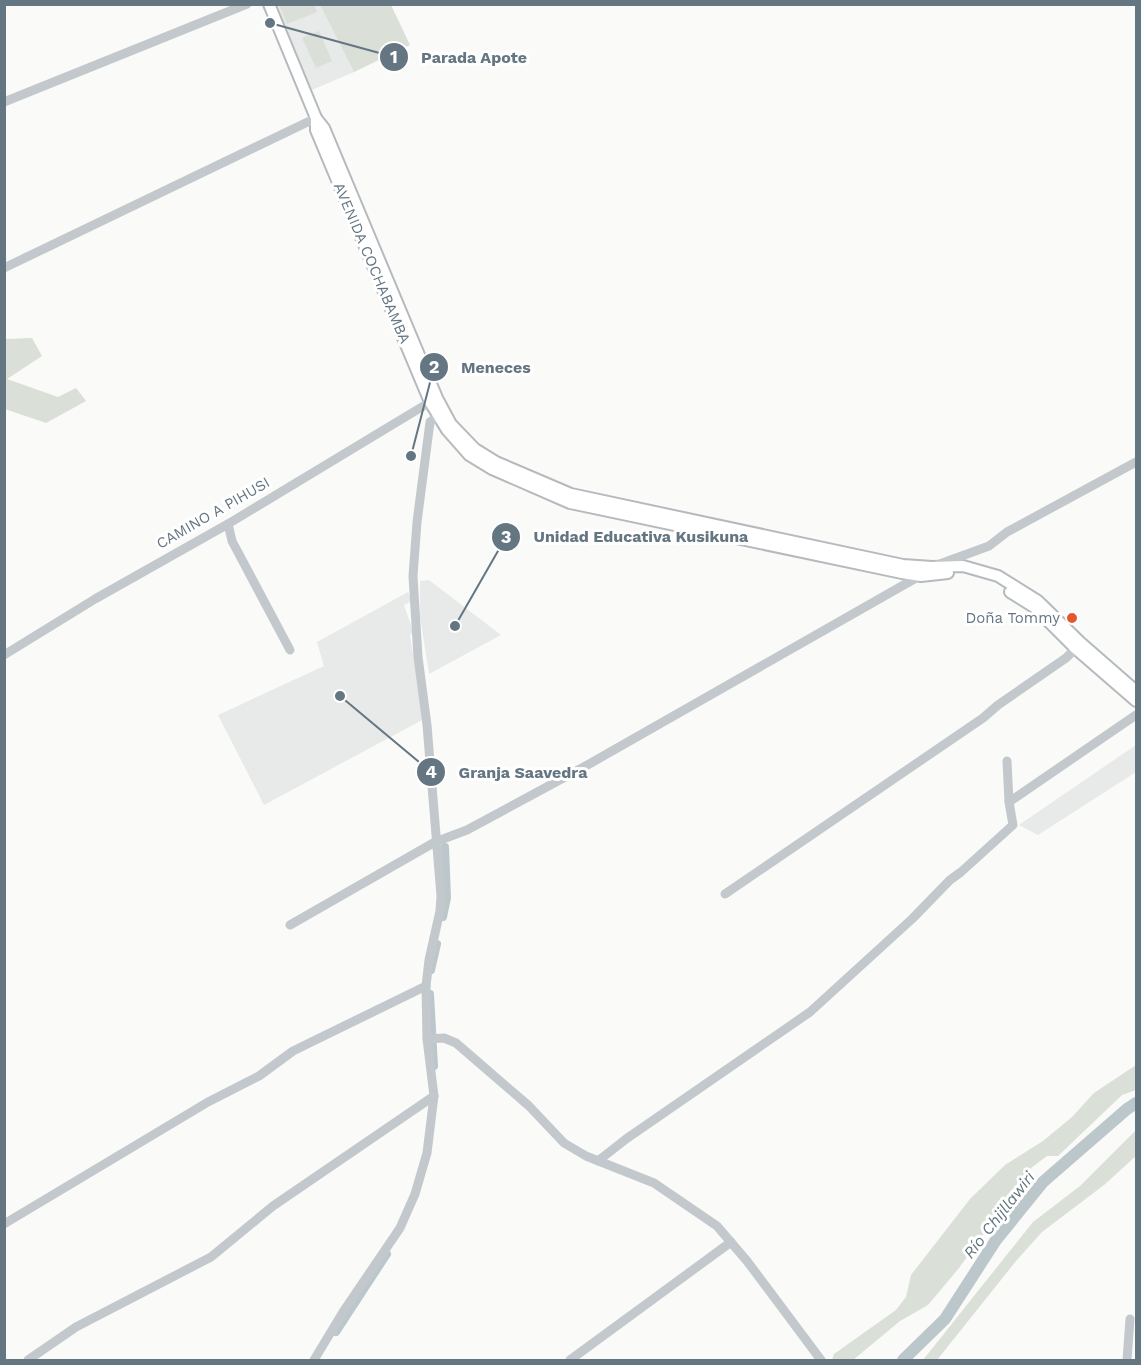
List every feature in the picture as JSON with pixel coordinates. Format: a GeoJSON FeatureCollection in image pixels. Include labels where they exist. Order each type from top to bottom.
{"type":"FeatureCollection","features":[{"type":"Feature","properties":{"kind":"main road","name":"AVENIDA COCHABAMBA"},"geometry":{"type":"LineString","coordinates":[[269,4],[316,118],[316,130],[345,189],[434,400],[459,446],[474,459],[570,503],[921,576],[962,572],[996,582],[1034,608],[1137,702]]}},
{"type":"Feature","properties":{"kind":"main road","name":"AVENIDA COCHABAMBA"},"geometry":{"type":"LineString","coordinates":[[441,414],[482,454],[584,498],[903,565],[963,566],[998,576],[1038,601],[1078,646],[1137,691]]}},
{"type":"Feature","properties":{"kind":"street"},"geometry":{"type":"LineString","coordinates":[[4,102],[247,4]]}},
{"type":"Feature","properties":{"kind":"street"},"geometry":{"type":"LineString","coordinates":[[4,268],[316,118]]}},
{"type":"Feature","properties":{"kind":"street","name":"CAMINO A PIHUSI"},"geometry":{"type":"LineString","coordinates":[[4,655],[95,598],[228,524],[434,400]]}},
{"type":"Feature","properties":{"kind":"street"},"geometry":{"type":"LineString","coordinates":[[314,1360],[404,1220],[415,1194],[427,1153],[434,1096],[428,1039],[426,986],[441,896],[435,842],[428,725],[418,657],[413,576],[417,522],[430,422],[441,414]]}},
{"type":"Feature","properties":{"kind":"street"},"geometry":{"type":"LineString","coordinates":[[290,925],[435,842],[467,830],[591,763],[921,576],[932,567],[988,546],[1006,532],[1137,462]]}},
{"type":"Feature","properties":{"kind":"street"},"geometry":{"type":"LineString","coordinates":[[228,524],[232,541],[290,650]]}},
{"type":"Feature","properties":{"kind":"street"},"geometry":{"type":"LineString","coordinates":[[725,894],[983,718],[1078,646]]}},
{"type":"Feature","properties":{"kind":"street"},"geometry":{"type":"LineString","coordinates":[[1009,802],[1137,715]]}},
{"type":"Feature","properties":{"kind":"street"},"geometry":{"type":"LineString","coordinates":[[598,1161],[626,1139],[810,1012],[912,919],[950,880],[1013,825],[1009,802],[1007,761]]}},
{"type":"Feature","properties":{"kind":"street"},"geometry":{"type":"LineString","coordinates":[[4,1224],[208,1102],[259,1076],[293,1052],[426,986]]}},
{"type":"Feature","properties":{"kind":"street"},"geometry":{"type":"LineString","coordinates":[[428,1039],[444,1038],[456,1043],[529,1106],[564,1143],[586,1156],[654,1183],[717,1226],[821,1360]]}},
{"type":"Feature","properties":{"kind":"street"},"geometry":{"type":"LineString","coordinates":[[28,1360],[76,1327],[139,1292],[211,1257],[273,1206],[434,1096]]}},
{"type":"Feature","properties":{"kind":"street"},"geometry":{"type":"LineString","coordinates":[[570,1360],[731,1242]]}},
{"type":"Feature","properties":{"kind":"street"},"geometry":{"type":"LineString","coordinates":[[1127,1360],[1130,1319]]}},
{"type":"Feature","properties":{"kind":"shaded area"},"geometry":{"type":"Polygon","coordinates":[[[275,5],[320,5],[354,72],[312,90],[275,5]]]}},
{"type":"Feature","properties":{"kind":"shaded area"},"geometry":{"type":"Polygon","coordinates":[[[279,5],[314,5],[317,12],[287,24],[279,5]]]}},
{"type":"Feature","properties":{"kind":"shaded area"},"geometry":{"type":"Polygon","coordinates":[[[320,5],[391,5],[410,45],[354,72],[320,5]]]}},
{"type":"Feature","properties":{"kind":"shaded area"},"geometry":{"type":"Polygon","coordinates":[[[319,31],[332,61],[316,68],[302,38],[319,31]]]}},
{"type":"Feature","properties":{"kind":"shaded area"},"geometry":{"type":"Polygon","coordinates":[[[32,338],[42,356],[7,379],[58,397],[76,388],[86,401],[46,423],[5,409],[5,339],[32,338]]]}},
{"type":"Feature","properties":{"kind":"shaded area"},"geometry":{"type":"Polygon","coordinates":[[[429,580],[501,635],[429,674],[420,616],[420,581],[429,580]]]}},
{"type":"Feature","properties":{"kind":"shaded area"},"geometry":{"type":"Polygon","coordinates":[[[408,592],[412,601],[404,605],[413,631],[410,636],[424,719],[264,805],[218,715],[324,666],[317,642],[408,592]]]}},
{"type":"Feature","properties":{"kind":"shaded area"},"geometry":{"type":"Polygon","coordinates":[[[1136,745],[1136,772],[1038,835],[1019,825],[1136,745]]]}},
{"type":"Feature","properties":{"kind":"shaded area"},"geometry":{"type":"Polygon","coordinates":[[[1136,1065],[1136,1090],[1122,1095],[1058,1156],[1047,1156],[1031,1168],[959,1268],[928,1305],[900,1321],[853,1360],[832,1360],[834,1354],[896,1310],[906,1297],[911,1275],[970,1199],[1005,1165],[1043,1141],[1072,1117],[1094,1093],[1136,1065]]]}},
{"type":"Feature","properties":{"kind":"shaded area"},"geometry":{"type":"Polygon","coordinates":[[[1136,1130],[1136,1156],[1104,1185],[1042,1232],[937,1360],[923,1360],[1033,1222],[1080,1186],[1136,1130]]]}},
{"type":"Feature","properties":{"kind":"waterway"},"geometry":{"type":"LineString","coordinates":[[443,917],[447,898],[445,847]]}},
{"type":"Feature","properties":{"kind":"waterway"},"geometry":{"type":"LineString","coordinates":[[431,970],[437,944]]}},
{"type":"Feature","properties":{"kind":"waterway"},"geometry":{"type":"LineString","coordinates":[[430,994],[434,1066]]}},
{"type":"Feature","properties":{"kind":"waterway","name":"Río Chijllawiri"},"geometry":{"type":"LineString","coordinates":[[903,1360],[945,1319],[996,1240],[1043,1182],[1136,1103]]}},
{"type":"Feature","properties":{"kind":"waterway"},"geometry":{"type":"LineString","coordinates":[[336,1332],[387,1254]]}},
{"type":"Feature","properties":{"kind":"place","name":"Parada Apote"},"geometry":{"type":"Point","coordinates":[270,23]}},
{"type":"Feature","properties":{"kind":"place","name":"Meneces"},"geometry":{"type":"Point","coordinates":[411,456]}},
{"type":"Feature","properties":{"kind":"place","name":"Doña Tommy"},"geometry":{"type":"Point","coordinates":[1072,618]}},
{"type":"Feature","properties":{"kind":"place","name":"Unidad Educativa Kusikuna"},"geometry":{"type":"Point","coordinates":[455,626]}},
{"type":"Feature","properties":{"kind":"place","name":"Granja Saavedra"},"geometry":{"type":"Point","coordinates":[340,696]}}]}
